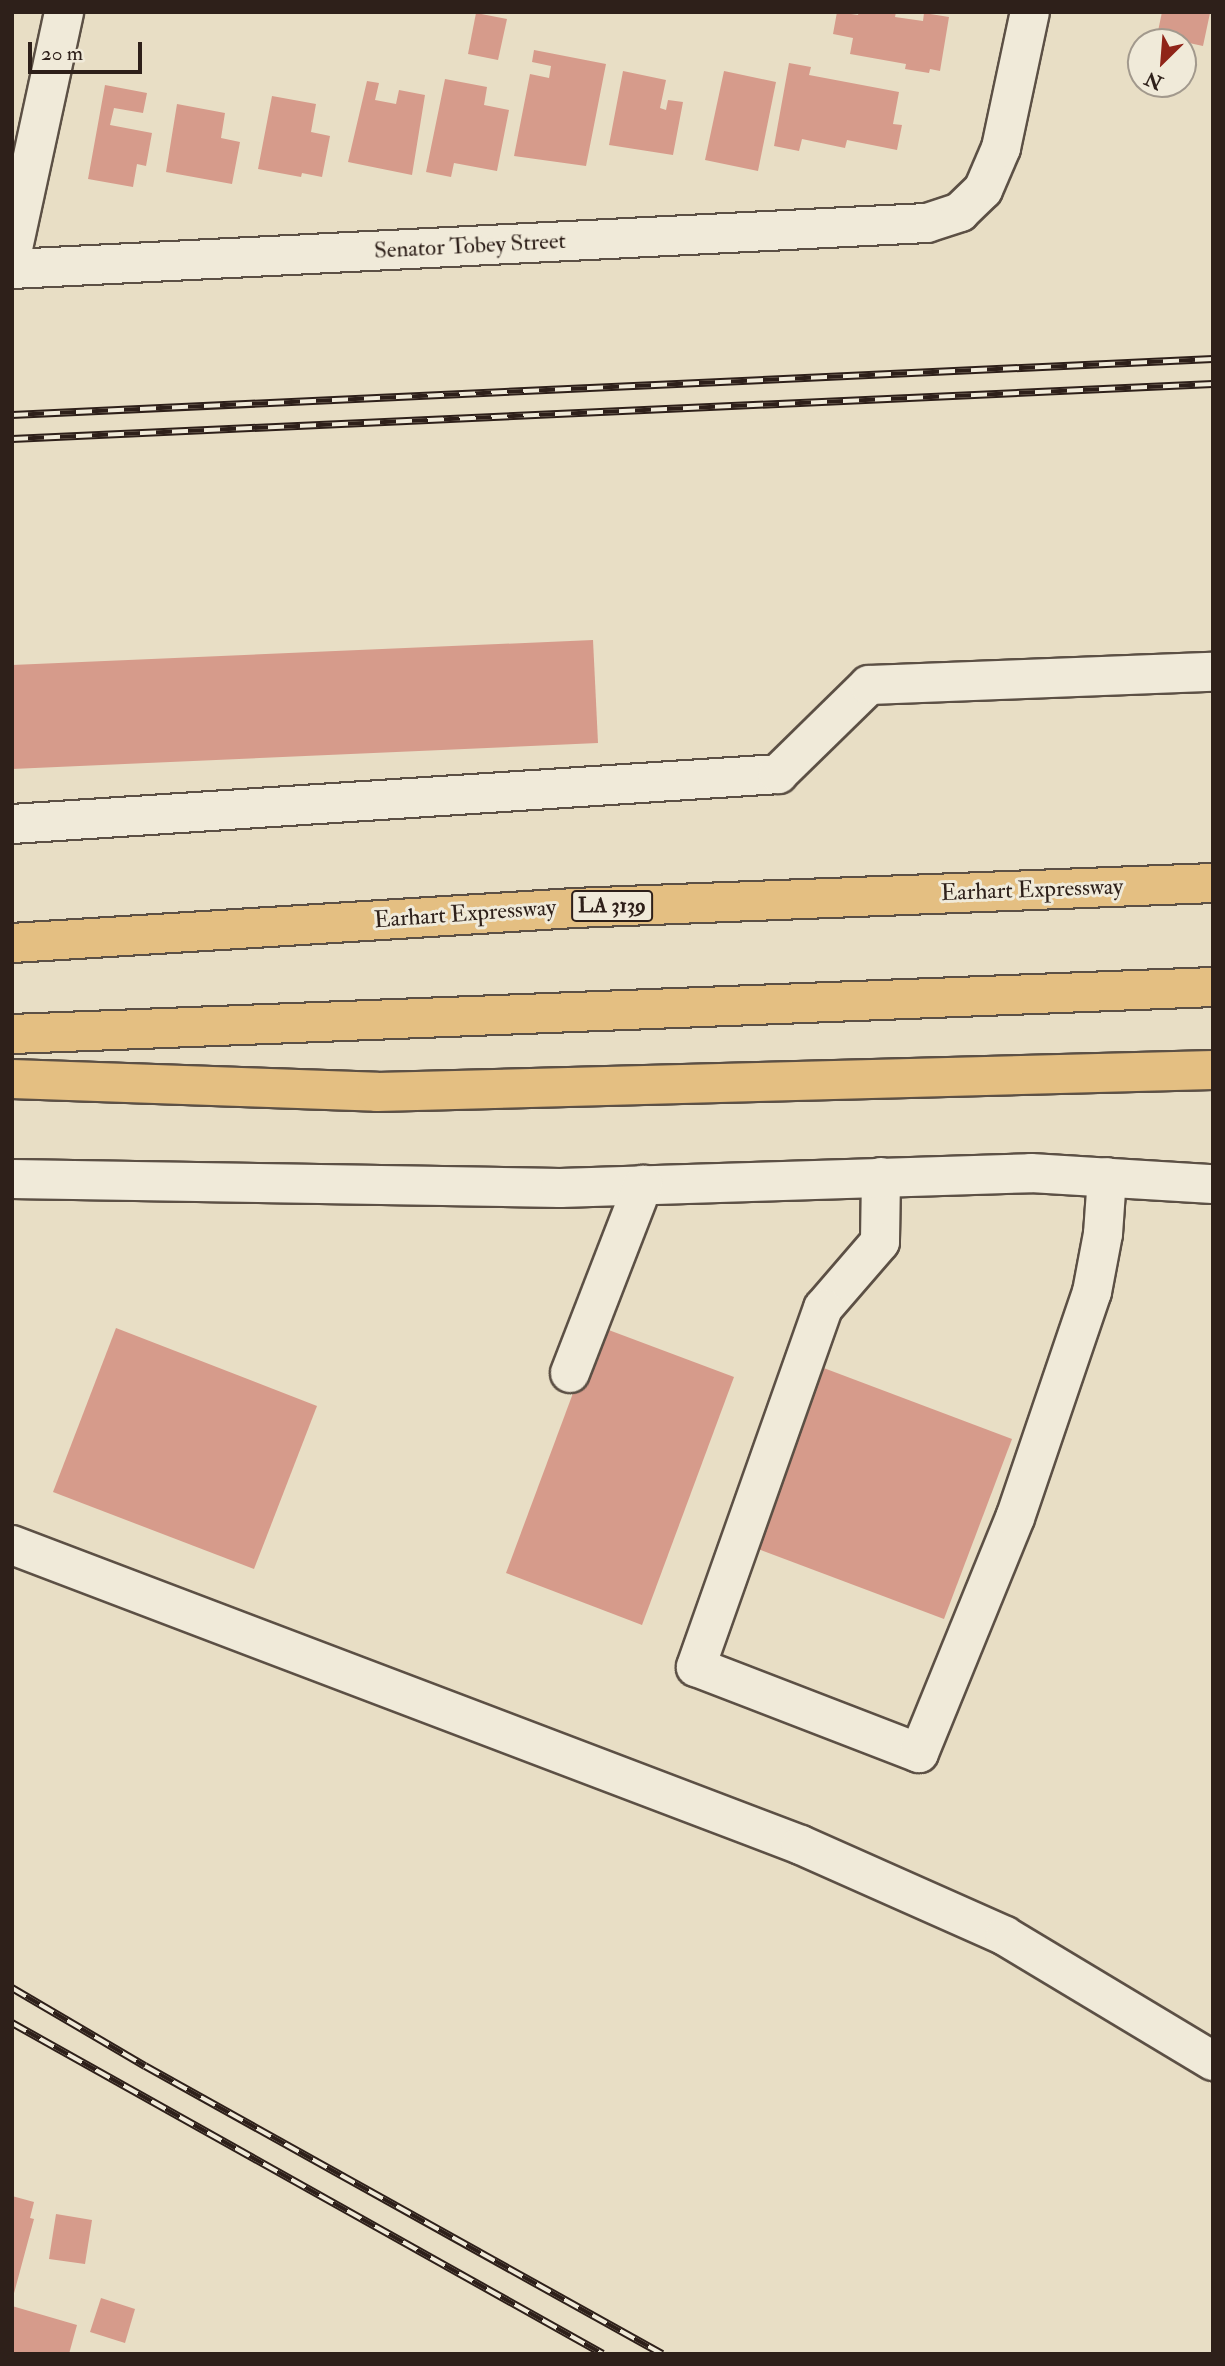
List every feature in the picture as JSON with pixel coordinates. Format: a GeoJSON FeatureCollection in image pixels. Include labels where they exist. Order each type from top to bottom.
{"type":"FeatureCollection","features":[{"type":"Feature","properties":{"kind":"highway","name":"Earhart Expressway"},"geometry":{"type":"LineString","coordinates":[[12,943],[574,908],[1213,883]]}},
{"type":"Feature","properties":{"kind":"highway"},"geometry":{"type":"LineString","coordinates":[[12,1034],[1213,987]]}},
{"type":"Feature","properties":{"kind":"highway"},"geometry":{"type":"LineString","coordinates":[[12,1079],[377,1092],[1213,1070]]}},
{"type":"Feature","properties":{"kind":"highway"},"geometry":{"type":"LineString","coordinates":[[1009,1074],[1213,1096]]}},
{"type":"Feature","properties":{"kind":"street"},"geometry":{"type":"LineString","coordinates":[[12,253],[64,12]]}},
{"type":"Feature","properties":{"kind":"street","name":"Senator Tobey Street"},"geometry":{"type":"LineString","coordinates":[[12,269],[927,223],[960,212],[983,190],[1001,148],[1030,12]]}},
{"type":"Feature","properties":{"kind":"street"},"geometry":{"type":"LineString","coordinates":[[12,824],[778,774],[869,685],[1213,672]]}},
{"type":"Feature","properties":{"kind":"street"},"geometry":{"type":"LineString","coordinates":[[12,1179],[560,1188],[1031,1173],[1213,1184]]}},
{"type":"Feature","properties":{"kind":"street"},"geometry":{"type":"LineString","coordinates":[[881,1177],[880,1242],[823,1308],[696,1667],[919,1754],[1015,1518],[1092,1292],[1103,1234],[1107,1177]]}},
{"type":"Feature","properties":{"kind":"street"},"geometry":{"type":"LineString","coordinates":[[570,1373],[643,1185]]}},
{"type":"Feature","properties":{"kind":"street"},"geometry":{"type":"LineString","coordinates":[[12,1545],[801,1845],[1005,1936],[1213,2061]]}},
{"type":"Feature","properties":{"kind":"building"},"geometry":{"type":"Polygon","coordinates":[[[837,12],[858,15],[859,12],[896,12],[895,17],[923,21],[924,13],[949,17],[940,71],[930,69],[929,73],[905,69],[906,64],[850,54],[853,38],[833,34],[837,12]]]}},
{"type":"Feature","properties":{"kind":"building"},"geometry":{"type":"Polygon","coordinates":[[[1162,12],[1210,13],[1203,46],[1197,45],[1197,28],[1159,28],[1162,12]]]}},
{"type":"Feature","properties":{"kind":"building"},"geometry":{"type":"Polygon","coordinates":[[[476,13],[507,19],[498,60],[468,54],[476,13]]]}},
{"type":"Feature","properties":{"kind":"building"},"geometry":{"type":"Polygon","coordinates":[[[534,50],[606,64],[586,166],[514,156],[530,74],[549,78],[551,66],[532,62],[534,50]]]}},
{"type":"Feature","properties":{"kind":"building"},"geometry":{"type":"Polygon","coordinates":[[[789,63],[811,67],[809,75],[899,92],[893,124],[902,125],[897,150],[847,140],[845,148],[802,139],[799,151],[774,146],[789,63]]]}},
{"type":"Feature","properties":{"kind":"building"},"geometry":{"type":"Polygon","coordinates":[[[623,71],[666,80],[660,108],[666,110],[668,100],[683,102],[673,155],[609,145],[623,71]]]}},
{"type":"Feature","properties":{"kind":"building"},"geometry":{"type":"Polygon","coordinates":[[[724,71],[776,82],[758,171],[705,160],[724,71]]]}},
{"type":"Feature","properties":{"kind":"building"},"geometry":{"type":"Polygon","coordinates":[[[445,79],[487,87],[484,105],[509,110],[497,171],[454,163],[451,177],[426,172],[445,79]]]}},
{"type":"Feature","properties":{"kind":"building"},"geometry":{"type":"Polygon","coordinates":[[[367,81],[379,83],[375,100],[396,104],[399,90],[425,95],[412,175],[348,162],[367,81]]]}},
{"type":"Feature","properties":{"kind":"building"},"geometry":{"type":"Polygon","coordinates":[[[105,85],[147,93],[143,113],[114,108],[110,125],[152,133],[146,166],[137,164],[133,187],[88,179],[105,85]]]}},
{"type":"Feature","properties":{"kind":"building"},"geometry":{"type":"Polygon","coordinates":[[[272,96],[316,104],[311,132],[330,136],[322,177],[302,173],[301,177],[258,169],[272,96]]]}},
{"type":"Feature","properties":{"kind":"building"},"geometry":{"type":"Polygon","coordinates":[[[177,104],[225,113],[221,138],[240,142],[232,184],[166,172],[177,104]]]}},
{"type":"Feature","properties":{"kind":"building"},"geometry":{"type":"Polygon","coordinates":[[[593,640],[598,743],[12,769],[12,665],[593,640]]]}},
{"type":"Feature","properties":{"kind":"building"},"geometry":{"type":"Polygon","coordinates":[[[598,1326],[734,1377],[642,1625],[506,1573],[598,1326]]]}},
{"type":"Feature","properties":{"kind":"building"},"geometry":{"type":"Polygon","coordinates":[[[116,1328],[317,1406],[254,1569],[53,1492],[116,1328]]]}},
{"type":"Feature","properties":{"kind":"building"},"geometry":{"type":"Polygon","coordinates":[[[821,1367],[1012,1439],[944,1619],[753,1547],[821,1367]]]}},
{"type":"Feature","properties":{"kind":"building"},"geometry":{"type":"Polygon","coordinates":[[[12,2196],[34,2202],[30,2218],[34,2219],[13,2297],[12,2196]]]}},
{"type":"Feature","properties":{"kind":"building"},"geometry":{"type":"Polygon","coordinates":[[[56,2214],[92,2220],[85,2264],[49,2259],[56,2214]]]}},
{"type":"Feature","properties":{"kind":"building"},"geometry":{"type":"Polygon","coordinates":[[[101,2298],[135,2309],[125,2343],[90,2332],[101,2298]]]}},
{"type":"Feature","properties":{"kind":"building"},"geometry":{"type":"Polygon","coordinates":[[[12,2306],[77,2325],[69,2354],[12,2354],[12,2306]]]}},
{"type":"Feature","properties":{"kind":"railway"},"geometry":{"type":"LineString","coordinates":[[12,415],[1213,359]]}},
{"type":"Feature","properties":{"kind":"railway"},"geometry":{"type":"LineString","coordinates":[[12,439],[1213,384]]}},
{"type":"Feature","properties":{"kind":"railway"},"geometry":{"type":"LineString","coordinates":[[12,1988],[145,2066],[662,2354]]}},
{"type":"Feature","properties":{"kind":"railway"},"geometry":{"type":"LineString","coordinates":[[12,2023],[603,2354]]}}]}
